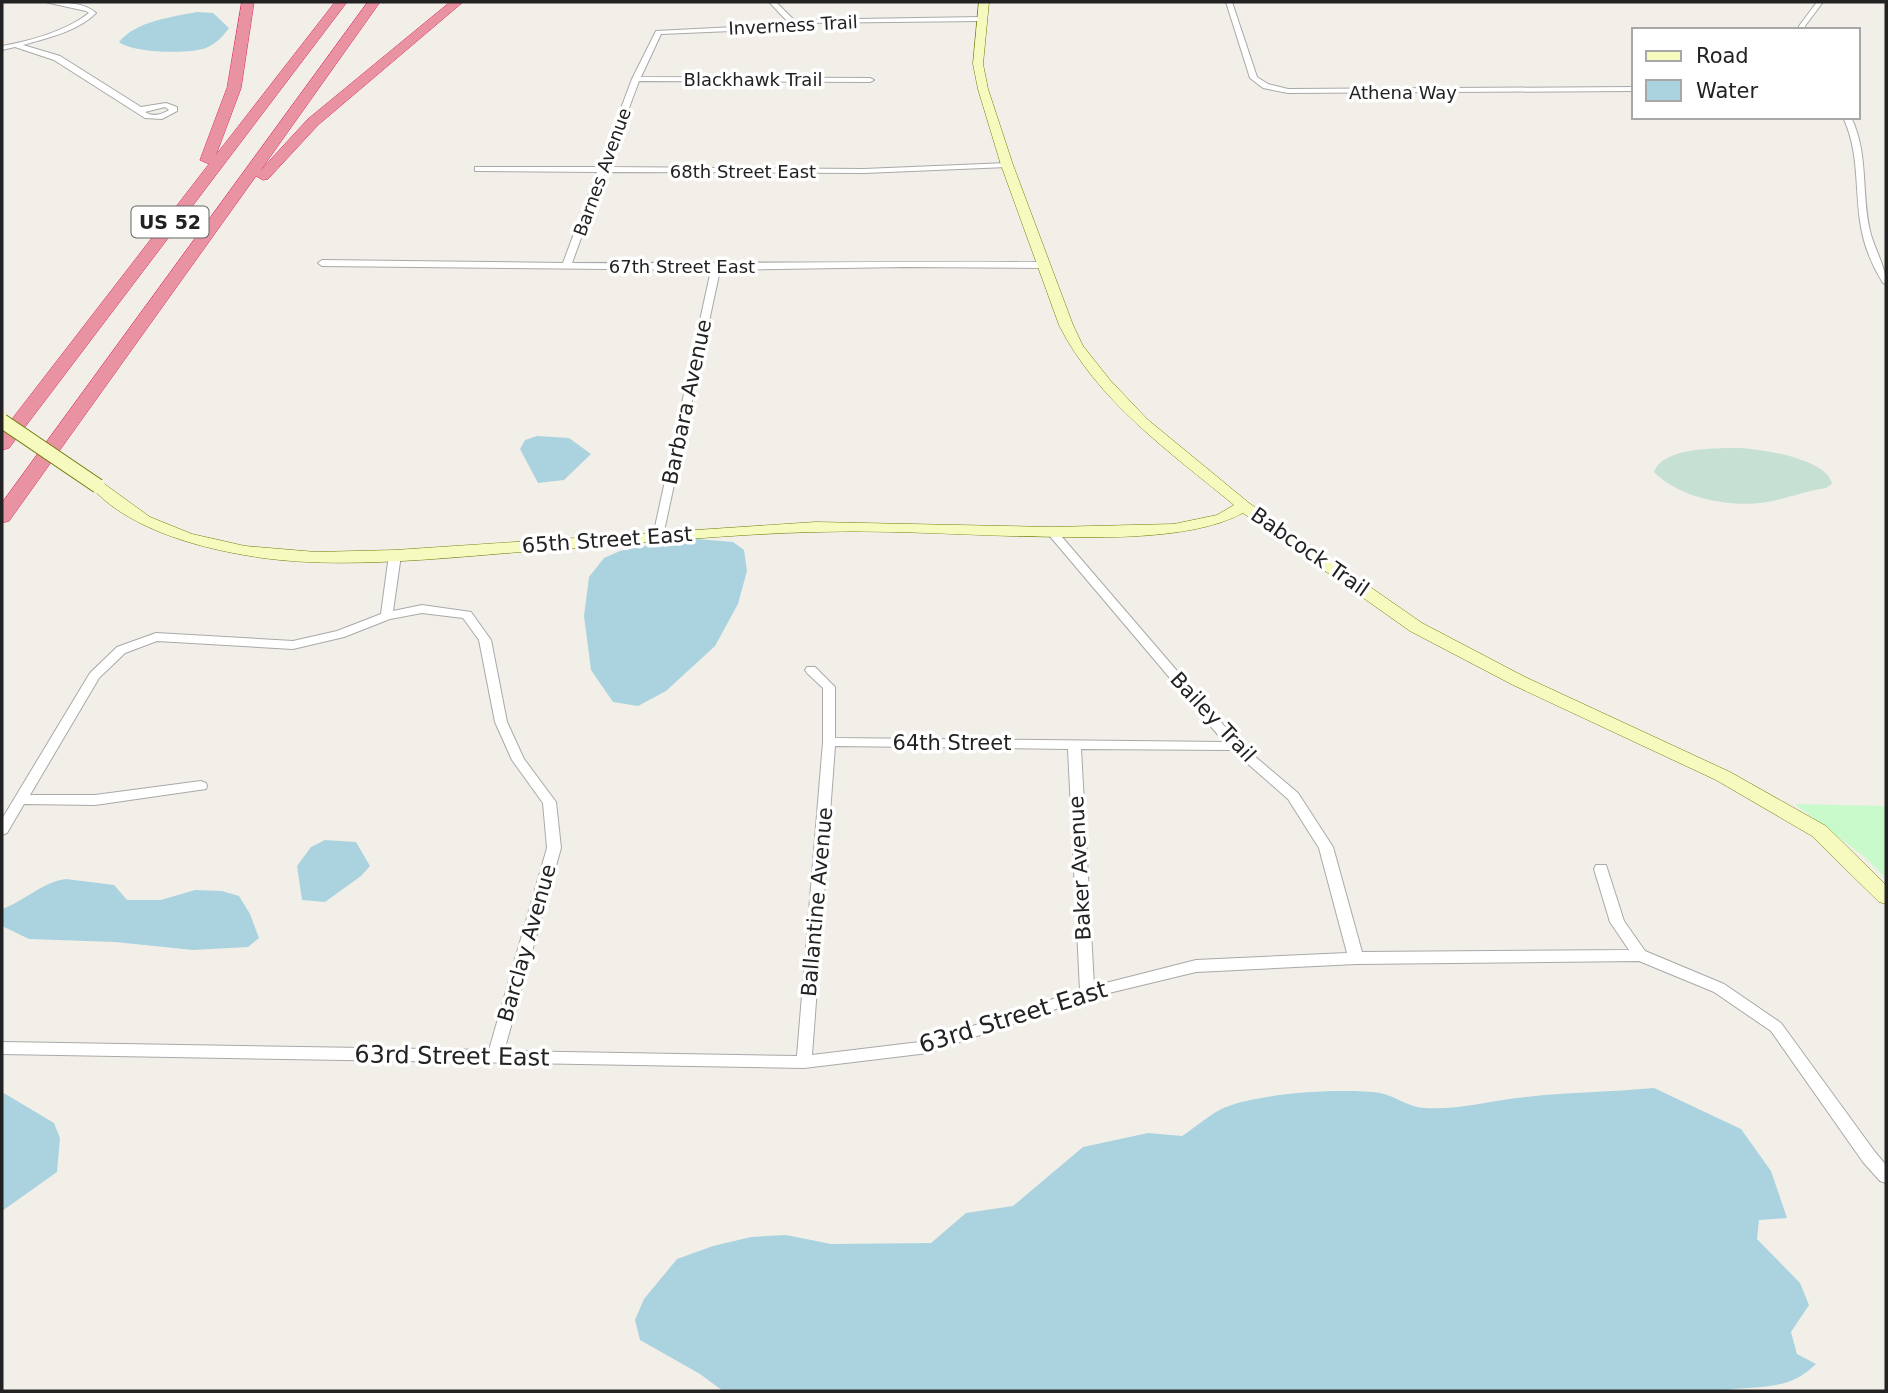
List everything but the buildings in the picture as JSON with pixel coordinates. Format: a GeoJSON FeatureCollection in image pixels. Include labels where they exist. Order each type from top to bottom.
{"type":"FeatureCollection","features":[{"type":"Feature","properties":{"kind":"highway"},"geometry":{"type":"LineString","coordinates":[[190,196],[215,143],[234,88],[248,2]]}},
{"type":"Feature","properties":{"kind":"highway","name":"US 52"},"geometry":{"type":"LineString","coordinates":[[2,444],[341,2]]}},
{"type":"Feature","properties":{"kind":"highway","name":"US 52"},"geometry":{"type":"LineString","coordinates":[[2,517],[223,214],[275,135],[374,2]]}},
{"type":"Feature","properties":{"kind":"highway"},"geometry":{"type":"LineString","coordinates":[[223,214],[239,203],[295,139],[320,115],[457,2]]}},
{"type":"Feature","properties":{"kind":"street"},"geometry":{"type":"LineString","coordinates":[[2,48],[18,46],[85,20],[93,13],[88,9],[48,2]]}},
{"type":"Feature","properties":{"kind":"street"},"geometry":{"type":"LineString","coordinates":[[772,2],[792,22]]}},
{"type":"Feature","properties":{"kind":"street","name":"Babcock Trail"},"geometry":{"type":"LineString","coordinates":[[984,2],[978,64],[1007,165],[1042,265],[1077,347],[1105,383],[1142,422],[1244,506],[1416,626],[1519,681],[1723,776],[1819,831],[1886,897]]}},
{"type":"Feature","properties":{"kind":"street","name":"Athena Way"},"geometry":{"type":"LineString","coordinates":[[1229,2],[1254,78],[1266,86],[1288,91],[1632,89]]}},
{"type":"Feature","properties":{"kind":"street"},"geometry":{"type":"LineString","coordinates":[[1802,28],[1820,2]]}},
{"type":"Feature","properties":{"kind":"street","name":"Inverness Trail"},"geometry":{"type":"LineString","coordinates":[[636,79],[658,32],[755,28],[792,22],[981,19]]}},
{"type":"Feature","properties":{"kind":"street"},"geometry":{"type":"LineString","coordinates":[[18,46],[57,58],[140,110]]}},
{"type":"Feature","properties":{"kind":"street","name":"Blackhawk Trail"},"geometry":{"type":"LineString","coordinates":[[636,79],[870,80]]}},
{"type":"Feature","properties":{"kind":"street","name":"Barnes Avenue"},"geometry":{"type":"LineString","coordinates":[[567,265],[636,79]]}},
{"type":"Feature","properties":{"kind":"street"},"geometry":{"type":"LineString","coordinates":[[1848,119],[1854,130],[1863,180],[1863,216],[1870,248],[1886,281]]}},
{"type":"Feature","properties":{"kind":"street","name":"68th Street East"},"geometry":{"type":"LineString","coordinates":[[478,169],[864,172],[1007,165]]}},
{"type":"Feature","properties":{"kind":"street","name":"67th Street East"},"geometry":{"type":"LineString","coordinates":[[322,263],[716,268],[891,264],[1042,265]]}},
{"type":"Feature","properties":{"kind":"street","name":"Barbara Avenue"},"geometry":{"type":"LineString","coordinates":[[658,536],[716,268]]}},
{"type":"Feature","properties":{"kind":"street","name":"65th Street East"},"geometry":{"type":"LineString","coordinates":[[2,421],[145,520],[187,537],[234,548],[316,557],[395,555],[816,527],[1052,532],[1174,529],[1222,518],[1244,506]]}},
{"type":"Feature","properties":{"kind":"street","name":"Bailey Trail"},"geometry":{"type":"LineString","coordinates":[[1052,532],[1235,746],[1293,796],[1326,847],[1356,958]]}},
{"type":"Feature","properties":{"kind":"street"},"geometry":{"type":"LineString","coordinates":[[387,616],[395,555]]}},
{"type":"Feature","properties":{"kind":"street","name":"Barclay Avenue"},"geometry":{"type":"LineString","coordinates":[[2,830],[94,676],[121,650],[156,637],[293,645],[340,634],[387,616],[422,609],[467,615],[485,640],[501,722],[518,760],[549,802],[554,848],[495,1056]]}},
{"type":"Feature","properties":{"kind":"street","name":"Ballantine Avenue"},"geometry":{"type":"LineString","coordinates":[[804,1062],[829,742],[828,687],[811,670]]}},
{"type":"Feature","properties":{"kind":"street","name":"64th Street"},"geometry":{"type":"LineString","coordinates":[[829,742],[1235,746]]}},
{"type":"Feature","properties":{"kind":"street","name":"Baker Avenue"},"geometry":{"type":"LineString","coordinates":[[1074,743],[1087,993]]}},
{"type":"Feature","properties":{"kind":"street"},"geometry":{"type":"LineString","coordinates":[[21,799],[95,800],[201,786]]}},
{"type":"Feature","properties":{"kind":"street"},"geometry":{"type":"LineString","coordinates":[[1601,869],[1617,922],[1640,955]]}},
{"type":"Feature","properties":{"kind":"street","name":"63rd Street East"},"geometry":{"type":"LineString","coordinates":[[2,1048],[804,1062],[928,1047],[1087,993],[1196,966],[1356,958],[1640,955],[1719,988],[1776,1027],[1886,1177]]}},
{"type":"Feature","properties":{"kind":"green space"},"geometry":{"type":"Polygon","coordinates":[[[1702,449],[1759,450],[1805,461],[1818,467],[1832,484],[1826,488],[1768,502],[1739,504],[1692,495],[1678,489],[1654,472],[1667,458],[1678,454],[1702,449]]]}},
{"type":"Feature","properties":{"kind":"green space"},"geometry":{"type":"Polygon","coordinates":[[[1795,804],[1886,806],[1886,879],[1866,858],[1795,804]]]}},
{"type":"Feature","properties":{"kind":"water"},"geometry":{"type":"Polygon","coordinates":[[[197,12],[213,13],[229,28],[220,39],[208,47],[200,50],[162,52],[136,49],[119,42],[135,29],[145,25],[197,12]]]}},
{"type":"Feature","properties":{"kind":"water"},"geometry":{"type":"Polygon","coordinates":[[[537,436],[569,438],[591,454],[564,480],[538,483],[520,449],[525,440],[537,436]]]}},
{"type":"Feature","properties":{"kind":"water"},"geometry":{"type":"Polygon","coordinates":[[[685,538],[733,542],[744,550],[747,571],[738,604],[715,646],[666,691],[638,706],[613,702],[591,670],[584,616],[589,577],[604,558],[620,551],[685,538]]]}},
{"type":"Feature","properties":{"kind":"water"},"geometry":{"type":"Polygon","coordinates":[[[325,840],[356,842],[370,866],[361,876],[325,902],[302,900],[297,866],[311,847],[325,840]]]}},
{"type":"Feature","properties":{"kind":"water"},"geometry":{"type":"Polygon","coordinates":[[[66,879],[114,885],[127,900],[161,900],[195,890],[222,891],[239,896],[250,914],[259,938],[248,947],[193,950],[115,942],[29,939],[2,926],[2,909],[49,884],[66,879]]]}},
{"type":"Feature","properties":{"kind":"water"},"geometry":{"type":"Polygon","coordinates":[[[1654,1088],[1741,1129],[1771,1171],[1787,1218],[1759,1220],[1757,1239],[1800,1283],[1809,1305],[1791,1332],[1797,1354],[1816,1364],[1794,1379],[1771,1386],[1720,1391],[723,1391],[700,1374],[640,1340],[635,1320],[644,1299],[677,1259],[713,1246],[751,1237],[786,1235],[831,1244],[931,1243],[966,1213],[1013,1206],[1083,1147],[1148,1133],[1182,1136],[1215,1113],[1241,1102],[1302,1093],[1364,1092],[1380,1093],[1419,1107],[1438,1108],[1542,1095],[1654,1088]]]}},
{"type":"Feature","properties":{"kind":"water"},"geometry":{"type":"Polygon","coordinates":[[[2,1092],[54,1123],[60,1138],[57,1172],[2,1211],[2,1092]]]}}]}
